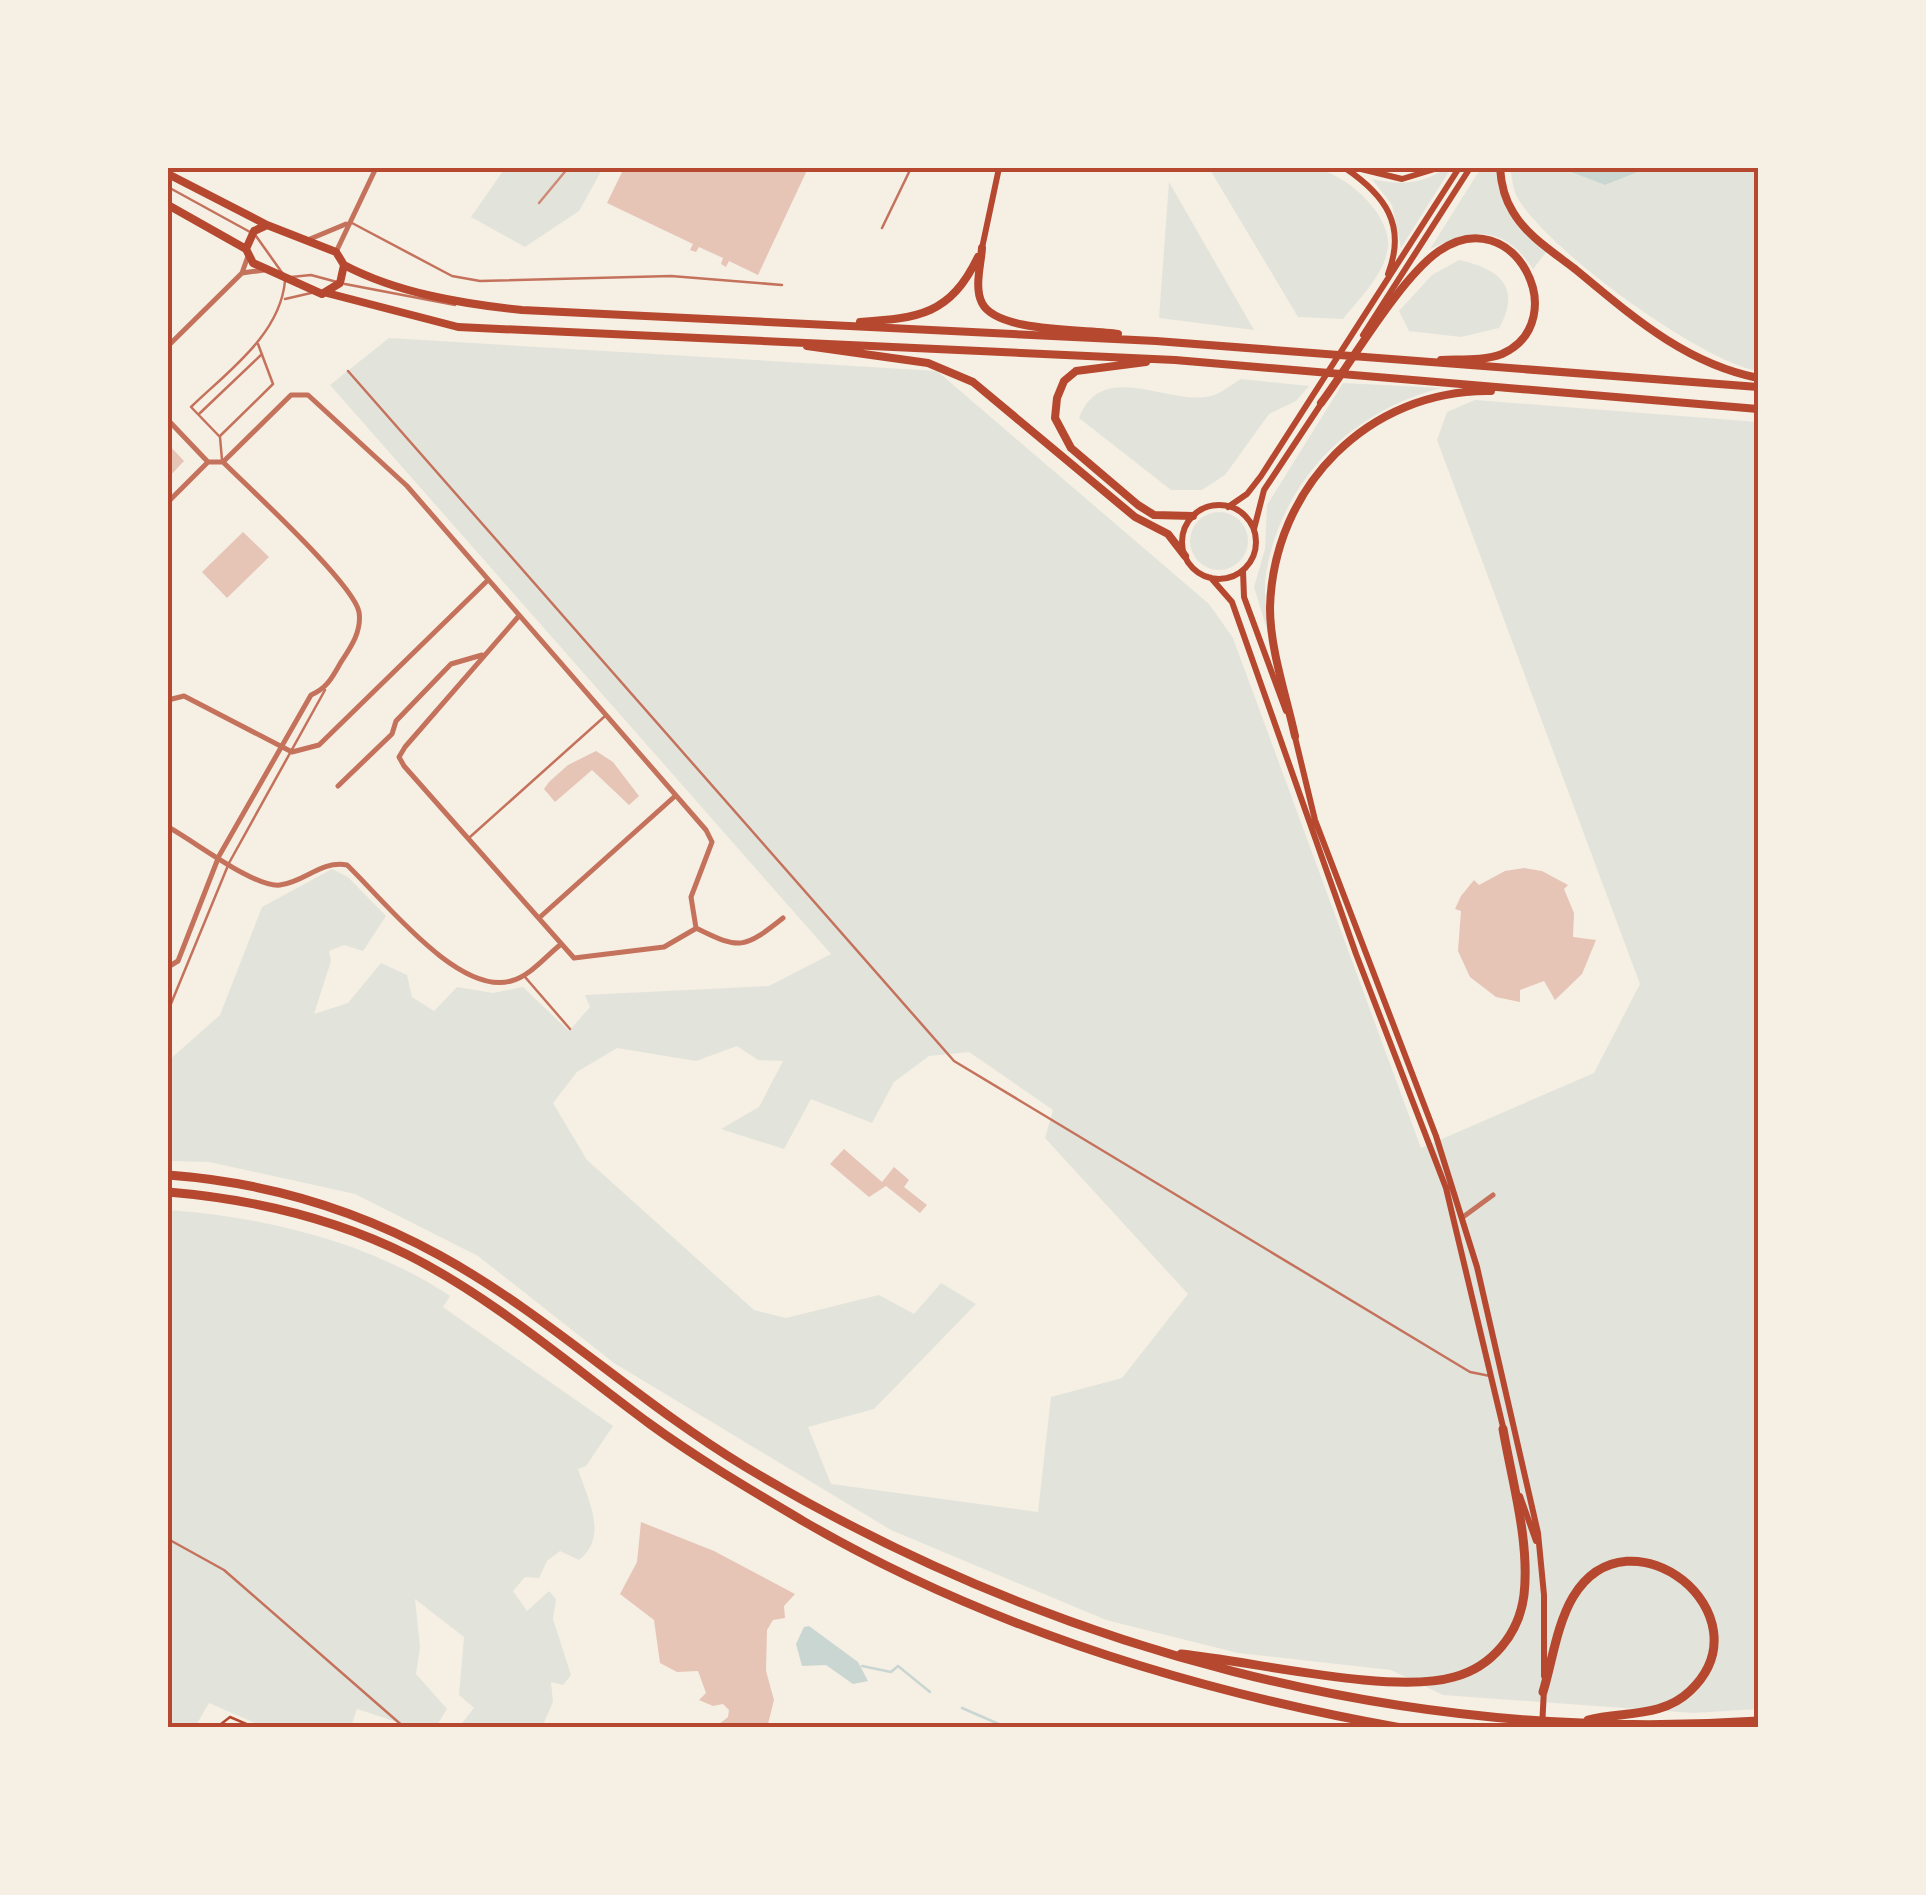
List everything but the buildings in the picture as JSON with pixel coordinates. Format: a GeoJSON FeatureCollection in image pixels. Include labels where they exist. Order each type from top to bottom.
{"type":"FeatureCollection","features":[{"type":"Feature","properties":{"kind":"highway"},"geometry":{"type":"LineString","coordinates":[[168,1175],[265,1188],[386,1228],[496,1290],[696,1434],[827,1513],[916,1559],[1014,1601],[1154,1651],[1356,1699],[1505,1720],[1575,1724],[1758,1721]]}},
{"type":"Feature","properties":{"kind":"highway"},"geometry":{"type":"LineString","coordinates":[[168,1192],[283,1209],[350,1230],[409,1256],[481,1299],[654,1427],[743,1484],[856,1549],[980,1608],[1187,1680],[1258,1700],[1402,1728]]}},
{"type":"Feature","properties":{"kind":"highway"},"geometry":{"type":"LineString","coordinates":[[1154,1651],[1412,1682],[1451,1678],[1478,1668],[1513,1631],[1524,1595],[1521,1544],[1503,1429]]}},
{"type":"Feature","properties":{"kind":"highway"},"geometry":{"type":"LineString","coordinates":[[1543,1692],[1564,1617],[1585,1583],[1606,1569],[1633,1562],[1669,1568],[1687,1581],[1704,1601],[1712,1625],[1706,1669],[1690,1691],[1665,1708],[1575,1724]]}},
{"type":"Feature","properties":{"kind":"main road"},"geometry":{"type":"LineString","coordinates":[[1000,168],[982,248],[978,289],[983,306],[1002,321],[1375,360],[1758,387]]}},
{"type":"Feature","properties":{"kind":"main road"},"geometry":{"type":"LineString","coordinates":[[1345,168],[1377,190],[1396,227],[1397,248],[1379,295]]}},
{"type":"Feature","properties":{"kind":"main road"},"geometry":{"type":"LineString","coordinates":[[1357,168],[1402,179],[1438,168]]}},
{"type":"Feature","properties":{"kind":"main road"},"geometry":{"type":"LineString","coordinates":[[1228,506],[1247,494],[1261,476],[1459,168]]}},
{"type":"Feature","properties":{"kind":"main road"},"geometry":{"type":"LineString","coordinates":[[1322,404],[1470,168]]}},
{"type":"Feature","properties":{"kind":"main road"},"geometry":{"type":"LineString","coordinates":[[1500,168],[1505,196],[1524,226],[1622,309],[1672,346],[1732,372],[1758,378]]}},
{"type":"Feature","properties":{"kind":"main road"},"geometry":{"type":"LineString","coordinates":[[168,174],[268,225],[336,252],[344,265],[388,284],[480,306],[1156,340]]}},
{"type":"Feature","properties":{"kind":"main road"},"geometry":{"type":"LineString","coordinates":[[168,205],[247,253],[264,270],[314,292],[458,328],[1175,360],[1758,408]]}},
{"type":"Feature","properties":{"kind":"main road"},"geometry":{"type":"LineString","coordinates":[[247,253],[252,234],[268,225]]}},
{"type":"Feature","properties":{"kind":"main road"},"geometry":{"type":"LineString","coordinates":[[1295,736],[1244,597],[1243,571],[1255,552],[1254,529],[1264,490],[1410,281],[1440,250],[1468,239],[1499,242],[1520,258],[1532,279],[1534,303],[1521,340],[1501,354],[1471,359],[1389,361]]}},
{"type":"Feature","properties":{"kind":"main road"},"geometry":{"type":"LineString","coordinates":[[824,324],[912,318],[931,311],[966,281],[982,248]]}},
{"type":"Feature","properties":{"kind":"main road"},"geometry":{"type":"LineString","coordinates":[[327,293],[340,283],[344,265]]}},
{"type":"Feature","properties":{"kind":"main road"},"geometry":{"type":"LineString","coordinates":[[758,340],[928,363],[972,382],[1135,517],[1168,534],[1195,570],[1211,578],[1232,602],[1356,954],[1437,1162],[1503,1429],[1538,1547]]}},
{"type":"Feature","properties":{"kind":"main road"},"geometry":{"type":"LineString","coordinates":[[1175,360],[1076,371],[1064,381],[1056,398],[1055,418],[1071,448],[1138,506],[1154,514],[1193,516]]}},
{"type":"Feature","properties":{"kind":"main road"},"geometry":{"type":"LineString","coordinates":[[1542,1728],[1544,1595],[1538,1547],[1463,1217],[1315,820],[1270,614],[1272,572],[1285,524],[1318,471],[1365,428],[1398,409],[1472,391],[1548,392]]}},
{"type":"Feature","properties":{"kind":"main road"},"geometry":{"type":"LineString","coordinates":[[1185,556],[1183,534],[1193,516],[1210,506],[1228,506],[1244,515],[1254,529]]}},
{"type":"Feature","properties":{"kind":"main road"},"geometry":{"type":"LineString","coordinates":[[1211,578],[1243,571]]}},
{"type":"Feature","properties":{"kind":"street"},"geometry":{"type":"LineString","coordinates":[[336,252],[376,168]]}},
{"type":"Feature","properties":{"kind":"street"},"geometry":{"type":"LineString","coordinates":[[308,240],[349,222]]}},
{"type":"Feature","properties":{"kind":"street"},"geometry":{"type":"LineString","coordinates":[[168,346],[242,274],[247,253]]}},
{"type":"Feature","properties":{"kind":"street"},"geometry":{"type":"LineString","coordinates":[[242,274],[264,270]]}},
{"type":"Feature","properties":{"kind":"street"},"geometry":{"type":"LineString","coordinates":[[168,502],[208,462],[223,462],[292,395],[302,392],[407,486],[712,842],[692,896],[696,928]]}},
{"type":"Feature","properties":{"kind":"street"},"geometry":{"type":"LineString","coordinates":[[168,420],[208,462]]}},
{"type":"Feature","properties":{"kind":"street"},"geometry":{"type":"LineString","coordinates":[[168,968],[178,961],[219,856],[281,746],[311,695],[326,688],[356,638],[356,604],[223,462]]}},
{"type":"Feature","properties":{"kind":"street"},"geometry":{"type":"LineString","coordinates":[[168,700],[184,696],[292,752],[320,745],[488,581]]}},
{"type":"Feature","properties":{"kind":"street"},"geometry":{"type":"LineString","coordinates":[[518,617],[399,758],[574,958],[664,946],[696,928]]}},
{"type":"Feature","properties":{"kind":"street"},"geometry":{"type":"LineString","coordinates":[[338,786],[392,734],[396,721],[451,664],[484,654]]}},
{"type":"Feature","properties":{"kind":"street"},"geometry":{"type":"LineString","coordinates":[[538,919],[674,797]]}},
{"type":"Feature","properties":{"kind":"street"},"geometry":{"type":"LineString","coordinates":[[168,826],[261,881],[279,885],[326,865],[347,865],[453,968],[493,984],[524,976],[560,946]]}},
{"type":"Feature","properties":{"kind":"street"},"geometry":{"type":"LineString","coordinates":[[696,928],[730,944],[751,944],[783,918]]}},
{"type":"Feature","properties":{"kind":"street"},"geometry":{"type":"LineString","coordinates":[[1463,1217],[1493,1195]]}},
{"type":"Feature","properties":{"kind":"lane"},"geometry":{"type":"LineString","coordinates":[[882,228],[911,168]]}},
{"type":"Feature","properties":{"kind":"lane"},"geometry":{"type":"LineString","coordinates":[[168,187],[252,234],[276,259],[285,279],[283,300],[258,343],[190,407],[220,437],[223,462]]}},
{"type":"Feature","properties":{"kind":"lane"},"geometry":{"type":"LineString","coordinates":[[349,222],[452,276],[480,282],[671,276],[782,285]]}},
{"type":"Feature","properties":{"kind":"lane"},"geometry":{"type":"LineString","coordinates":[[285,279],[310,275],[410,300],[480,306]]}},
{"type":"Feature","properties":{"kind":"lane"},"geometry":{"type":"LineString","coordinates":[[283,300],[314,292]]}},
{"type":"Feature","properties":{"kind":"lane"},"geometry":{"type":"LineString","coordinates":[[220,437],[273,384],[258,343]]}},
{"type":"Feature","properties":{"kind":"lane"},"geometry":{"type":"LineString","coordinates":[[198,415],[262,354]]}},
{"type":"Feature","properties":{"kind":"lane"},"geometry":{"type":"LineString","coordinates":[[348,371],[954,1061],[1454,1362],[1492,1377]]}},
{"type":"Feature","properties":{"kind":"lane"},"geometry":{"type":"LineString","coordinates":[[168,1011],[229,862],[326,688]]}},
{"type":"Feature","properties":{"kind":"lane"},"geometry":{"type":"LineString","coordinates":[[469,838],[604,717]]}},
{"type":"Feature","properties":{"kind":"lane"},"geometry":{"type":"LineString","coordinates":[[524,976],[570,1029]]}},
{"type":"Feature","properties":{"kind":"lane"},"geometry":{"type":"LineString","coordinates":[[168,1539],[224,1570],[405,1728]]}},
{"type":"Feature","properties":{"kind":"path"},"geometry":{"type":"LineString","coordinates":[[216,1728],[230,1717],[256,1728]]}},
{"type":"Feature","properties":{"kind":"shaded area"},"geometry":{"type":"Polygon","coordinates":[[[505,168],[603,168],[579,211],[525,247],[471,217],[505,168]]]}},
{"type":"Feature","properties":{"kind":"shaded area"},"geometry":{"type":"Polygon","coordinates":[[[1209,168],[1311,168],[1337,176],[1373,207],[1387,233],[1386,256],[1371,285],[1343,319],[1298,317],[1209,168]]]}},
{"type":"Feature","properties":{"kind":"shaded area"},"geometry":{"type":"Polygon","coordinates":[[[1451,168],[1401,248],[1392,205],[1372,179],[1410,182],[1451,168]]]}},
{"type":"Feature","properties":{"kind":"shaded area"},"geometry":{"type":"Polygon","coordinates":[[[1481,168],[1496,168],[1505,203],[1547,251],[1533,269],[1510,244],[1487,235],[1460,237],[1430,249],[1481,168]]]}},
{"type":"Feature","properties":{"kind":"shaded area"},"geometry":{"type":"Polygon","coordinates":[[[1510,168],[1560,168],[1605,185],[1648,168],[1758,168],[1758,371],[1700,347],[1591,272],[1533,219],[1517,197],[1510,168]]]}},
{"type":"Feature","properties":{"kind":"shaded area"},"geometry":{"type":"Polygon","coordinates":[[[1560,168],[1648,168],[1605,185],[1560,168]]]}},
{"type":"Feature","properties":{"kind":"shaded area"},"geometry":{"type":"Polygon","coordinates":[[[1169,182],[1254,330],[1159,318],[1169,182]]]}},
{"type":"Feature","properties":{"kind":"shaded area"},"geometry":{"type":"Polygon","coordinates":[[[1459,260],[1485,268],[1502,281],[1508,301],[1499,328],[1461,337],[1409,331],[1399,311],[1432,275],[1459,260]]]}},
{"type":"Feature","properties":{"kind":"shaded area"},"geometry":{"type":"Polygon","coordinates":[[[389,338],[937,371],[1209,604],[1233,638],[1421,1148],[1594,1073],[1640,984],[1437,440],[1447,412],[1475,400],[1758,422],[1758,1709],[1693,1713],[1443,1695],[1391,1670],[1238,1653],[1106,1620],[891,1530],[614,1363],[478,1256],[355,1194],[209,1162],[168,1161],[168,1061],[220,1015],[262,907],[332,869],[348,877],[386,916],[363,951],[344,945],[329,951],[331,961],[314,1014],[348,1003],[381,963],[407,975],[412,997],[434,1011],[457,987],[493,993],[523,987],[569,1031],[590,1007],[585,995],[769,986],[831,954],[330,385],[389,338]],[[737,1046],[696,1061],[617,1048],[577,1072],[553,1103],[587,1160],[754,1310],[786,1318],[879,1295],[914,1314],[941,1283],[976,1304],[874,1409],[808,1427],[831,1484],[1038,1512],[1051,1397],[1122,1378],[1188,1294],[1045,1138],[1053,1110],[969,1052],[929,1056],[894,1082],[872,1123],[811,1099],[784,1149],[721,1129],[759,1107],[783,1061],[758,1060],[737,1046]]]}},
{"type":"Feature","properties":{"kind":"shaded area"},"geometry":{"type":"Polygon","coordinates":[[[1241,379],[1309,386],[1296,401],[1269,414],[1225,475],[1202,490],[1171,490],[1079,418],[1090,400],[1104,390],[1140,388],[1197,397],[1217,394],[1241,379]]]}},
{"type":"Feature","properties":{"kind":"shaded area"},"geometry":{"type":"Polygon","coordinates":[[[1343,383],[1441,388],[1408,399],[1350,432],[1304,480],[1274,540],[1266,574],[1269,636],[1254,587],[1265,549],[1267,505],[1343,383]]]}},
{"type":"Feature","properties":{"kind":"shaded area"},"geometry":{"type":"Polygon","coordinates":[[[1219,512],[1240,520],[1248,541],[1240,562],[1219,570],[1198,562],[1190,541],[1198,520],[1219,512]]]}},
{"type":"Feature","properties":{"kind":"shaded area"},"geometry":{"type":"Polygon","coordinates":[[[168,1210],[278,1226],[385,1260],[450,1296],[443,1307],[613,1426],[586,1466],[578,1469],[594,1518],[588,1551],[579,1560],[560,1551],[547,1561],[539,1578],[525,1577],[513,1591],[527,1611],[549,1591],[556,1599],[553,1619],[571,1675],[563,1685],[551,1682],[553,1702],[542,1727],[459,1727],[474,1708],[459,1695],[464,1637],[415,1599],[420,1647],[416,1674],[447,1709],[436,1727],[412,1727],[357,1709],[351,1727],[264,1727],[209,1703],[195,1727],[168,1727],[168,1210]]]}},
{"type":"Feature","properties":{"kind":"shaded area"},"geometry":{"type":"Polygon","coordinates":[[[809,1626],[858,1662],[868,1681],[853,1684],[826,1665],[802,1666],[796,1644],[804,1627],[809,1626]]]}},
{"type":"Feature","properties":{"kind":"waterway"},"geometry":{"type":"LineString","coordinates":[[862,1666],[891,1672],[898,1666],[930,1692]]}},
{"type":"Feature","properties":{"kind":"waterway"},"geometry":{"type":"LineString","coordinates":[[962,1708],[1008,1728]]}},
{"type":"Feature","properties":{"kind":"railway"},"geometry":{"type":"LineString","coordinates":[[539,203],[568,168]]}}]}
